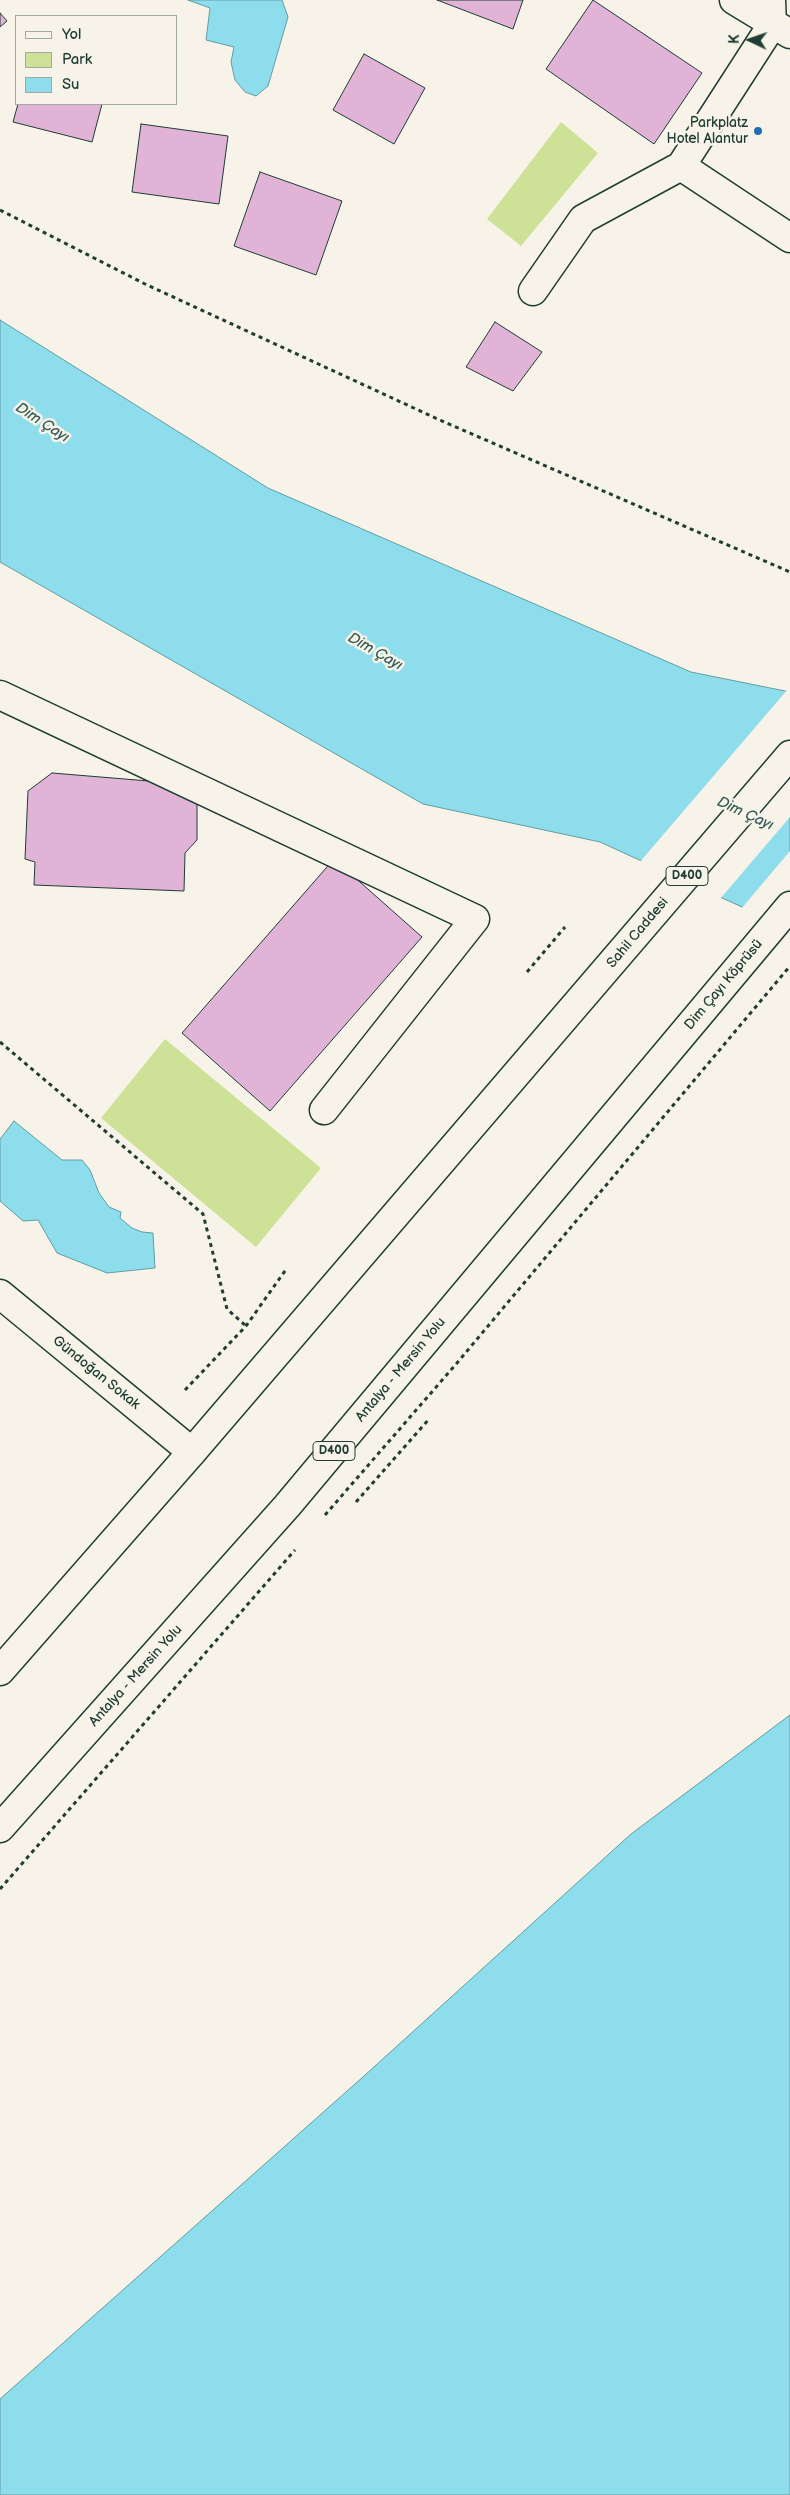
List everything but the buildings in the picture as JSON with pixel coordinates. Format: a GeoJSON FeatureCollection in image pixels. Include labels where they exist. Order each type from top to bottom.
{"type":"FeatureCollection","features":[{"type":"Feature","properties":{"kind":"main road"},"geometry":{"type":"LineString","coordinates":[[533,290],[583,219],[681,166],[777,20],[734,0]]}},
{"type":"Feature","properties":{"kind":"main road"},"geometry":{"type":"LineString","coordinates":[[681,166],[790,238]]}},
{"type":"Feature","properties":{"kind":"main road"},"geometry":{"type":"LineString","coordinates":[[0,695],[475,919],[324,1110]]}},
{"type":"Feature","properties":{"kind":"main road","name":"Sahil Caddesi"},"geometry":{"type":"LineString","coordinates":[[192,1452],[790,755]]}},
{"type":"Feature","properties":{"kind":"main road","name":"Dim Çayı Köprüsü"},"geometry":{"type":"LineString","coordinates":[[658,1065],[790,906]]}},
{"type":"Feature","properties":{"kind":"main road","name":"Antalya - Mersin Yolu"},"geometry":{"type":"LineString","coordinates":[[0,1828],[287,1506],[658,1065]]}},
{"type":"Feature","properties":{"kind":"main road","name":"Gündoğan Sokak"},"geometry":{"type":"LineString","coordinates":[[0,1294],[192,1452]]}},
{"type":"Feature","properties":{"kind":"main road","name":"D400"},"geometry":{"type":"LineString","coordinates":[[0,1671],[192,1452]]}},
{"type":"Feature","properties":{"kind":"path"},"geometry":{"type":"LineString","coordinates":[[0,210],[145,284],[442,421],[790,572]]}},
{"type":"Feature","properties":{"kind":"path"},"geometry":{"type":"LineString","coordinates":[[527,972],[565,927]]}},
{"type":"Feature","properties":{"kind":"path"},"geometry":{"type":"LineString","coordinates":[[685,1088],[790,966]]}},
{"type":"Feature","properties":{"kind":"path"},"geometry":{"type":"LineString","coordinates":[[0,1042],[203,1214],[227,1309],[246,1326]]}},
{"type":"Feature","properties":{"kind":"path"},"geometry":{"type":"LineString","coordinates":[[185,1390],[246,1326],[287,1268]]}},
{"type":"Feature","properties":{"kind":"path"},"geometry":{"type":"LineString","coordinates":[[356,1502],[428,1419]]}},
{"type":"Feature","properties":{"kind":"green space"},"geometry":{"type":"Polygon","coordinates":[[[561,122],[598,153],[521,246],[487,219],[561,122]]]}},
{"type":"Feature","properties":{"kind":"green space"},"geometry":{"type":"Polygon","coordinates":[[[165,1039],[321,1168],[256,1247],[101,1118],[165,1039]]]}},
{"type":"Feature","properties":{"kind":"water"},"geometry":{"type":"Polygon","coordinates":[[[188,0],[282,0],[288,17],[268,86],[256,96],[245,92],[235,80],[231,62],[234,47],[206,40],[210,8],[188,0]]]}},
{"type":"Feature","properties":{"kind":"water","name":"Dim Çayı"},"geometry":{"type":"Polygon","coordinates":[[[0,320],[268,488],[691,672],[790,692],[790,929],[600,842],[423,804],[0,562],[0,320]]]}},
{"type":"Feature","properties":{"kind":"water"},"geometry":{"type":"Polygon","coordinates":[[[14,1121],[62,1160],[82,1160],[90,1170],[99,1193],[109,1207],[121,1212],[120,1218],[132,1228],[142,1232],[153,1233],[155,1268],[107,1273],[57,1253],[38,1220],[23,1221],[0,1201],[0,1139],[14,1121]]]}},
{"type":"Feature","properties":{"kind":"water"},"geometry":{"type":"Polygon","coordinates":[[[790,1715],[790,2495],[0,2495],[0,2399],[364,2076],[631,1834],[790,1715]]]}},
{"type":"Feature","properties":{"kind":"pier"},"geometry":{"type":"Polygon","coordinates":[[[788,689],[790,690],[790,817],[720,899],[639,863],[788,689]]]}},
{"type":"Feature","properties":{"kind":"pier"},"geometry":{"type":"Polygon","coordinates":[[[790,851],[790,931],[741,909],[790,851]]]}},
{"type":"Feature","properties":{"kind":"place","name":"Parkplatz Hotel Alantur"},"geometry":{"type":"Point","coordinates":[758,131]}}]}
